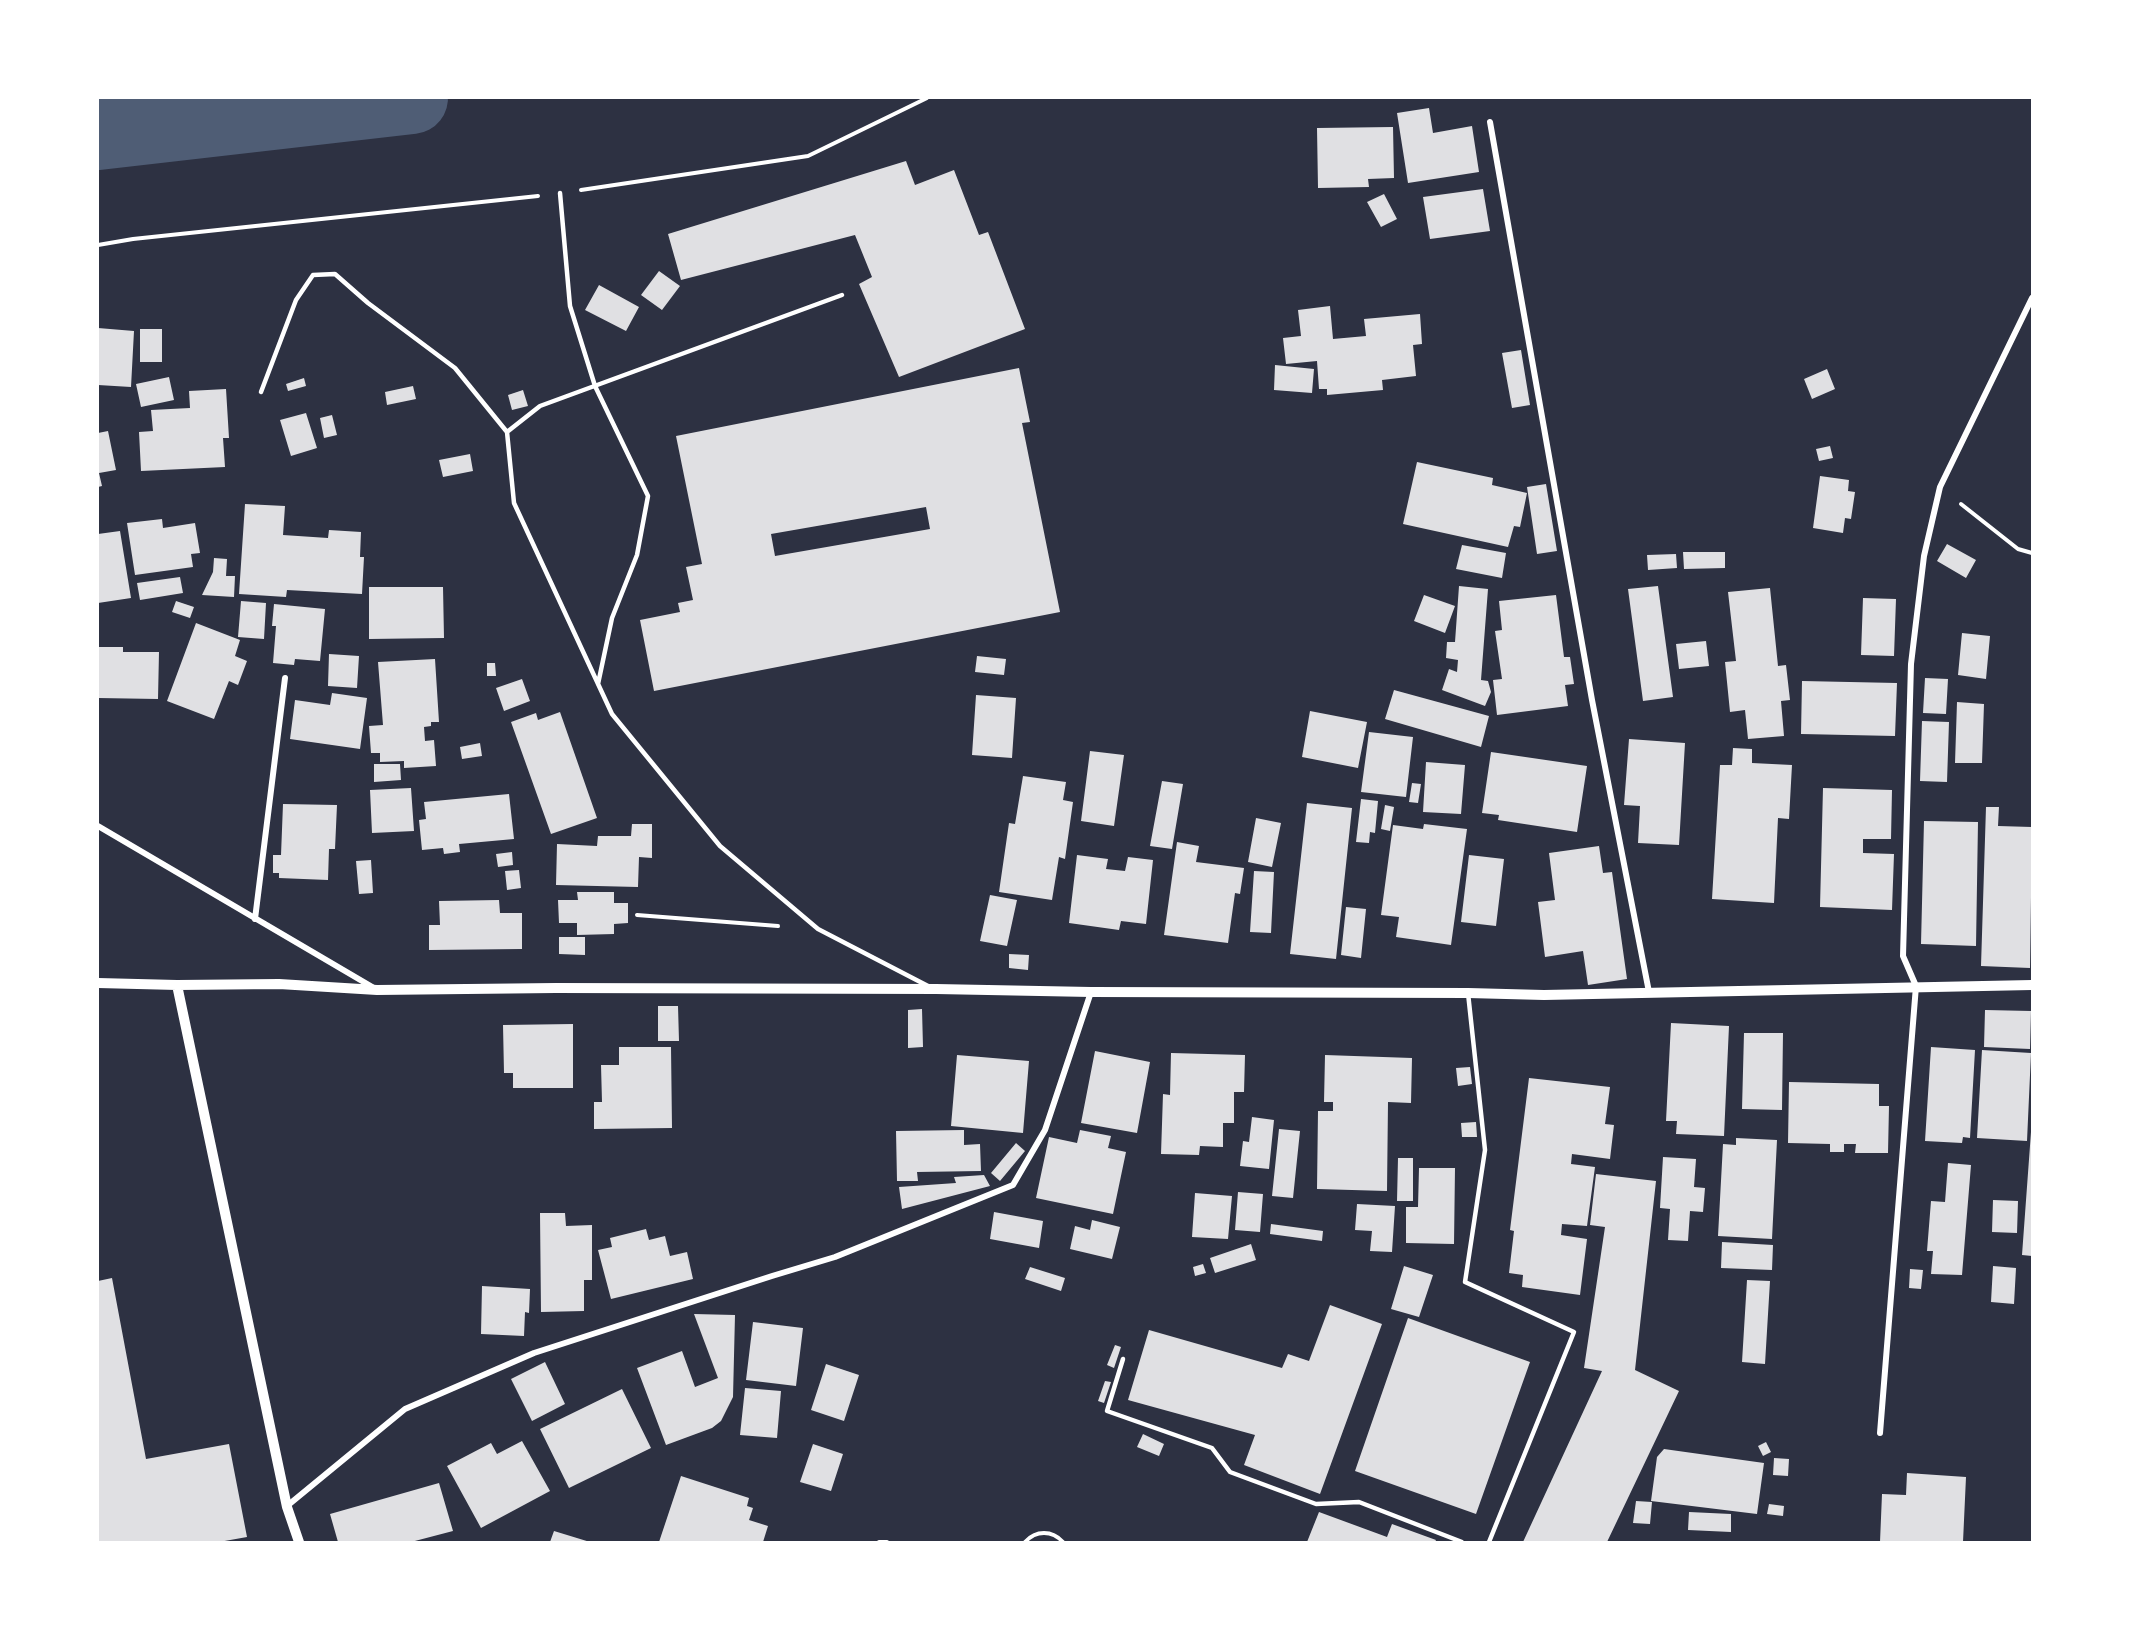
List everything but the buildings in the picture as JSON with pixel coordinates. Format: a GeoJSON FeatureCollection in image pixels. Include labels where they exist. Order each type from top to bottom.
{"type":"FeatureCollection","features":[{"type":"Feature","properties":{"kind":"street"},"geometry":{"type":"LineString","coordinates":[[1490,122],[1592,700],[1649,992]]}},
{"type":"Feature","properties":{"kind":"street"},"geometry":{"type":"LineString","coordinates":[[1880,1433],[1916,986],[1903,956],[1911,664],[1924,556],[1940,487],[2032,298]]}},
{"type":"Feature","properties":{"kind":"street"},"geometry":{"type":"LineString","coordinates":[[255,919],[285,678]]}},
{"type":"Feature","properties":{"kind":"street"},"geometry":{"type":"LineString","coordinates":[[98,826],[378,990]]}},
{"type":"Feature","properties":{"kind":"street"},"geometry":{"type":"LineString","coordinates":[[98,983],[279,984],[378,990],[556,988],[1544,995],[2032,985]]}},
{"type":"Feature","properties":{"kind":"street"},"geometry":{"type":"LineString","coordinates":[[177,985],[287,1507],[299,1542]]}},
{"type":"Feature","properties":{"kind":"street"},"geometry":{"type":"LineString","coordinates":[[287,1507],[405,1409],[534,1353],[835,1257],[1013,1185],[1045,1130],[1091,992]]}},
{"type":"Feature","properties":{"kind":"lane"},"geometry":{"type":"LineString","coordinates":[[560,193],[570,306],[595,386],[648,496],[637,555],[612,618],[598,684]]}},
{"type":"Feature","properties":{"kind":"lane"},"geometry":{"type":"LineString","coordinates":[[261,392],[296,300],[313,275],[336,274],[368,303],[455,368],[507,432],[514,503],[612,714],[720,846],[818,929],[936,990]]}},
{"type":"Feature","properties":{"kind":"lane"},"geometry":{"type":"LineString","coordinates":[[507,432],[540,406],[842,295]]}},
{"type":"Feature","properties":{"kind":"lane"},"geometry":{"type":"LineString","coordinates":[[1468,993],[1485,1150],[1466,1282],[1574,1332],[1489,1542]]}},
{"type":"Feature","properties":{"kind":"lane"},"geometry":{"type":"LineString","coordinates":[[1123,1359],[1107,1412],[1212,1448],[1230,1472],[1316,1504],[1359,1502],[1462,1542]]}},
{"type":"Feature","properties":{"kind":"path"},"geometry":{"type":"LineString","coordinates":[[98,245],[133,239],[560,193],[808,156],[927,98]]}},
{"type":"Feature","properties":{"kind":"path"},"geometry":{"type":"LineString","coordinates":[[1940,487],[2018,549],[2032,553]]}},
{"type":"Feature","properties":{"kind":"path"},"geometry":{"type":"LineString","coordinates":[[637,915],[818,929]]}},
{"type":"Feature","properties":{"kind":"path"},"geometry":{"type":"LineString","coordinates":[[1025,1542],[1036,1534],[1044,1533],[1052,1534],[1063,1542]]}},
{"type":"Feature","properties":{"kind":"path"},"geometry":{"type":"LineString","coordinates":[[879,1542],[887,1542]]}},
{"type":"Feature","properties":{"kind":"waterway"},"geometry":{"type":"LineString","coordinates":[[98,134],[412,98]]}}]}
